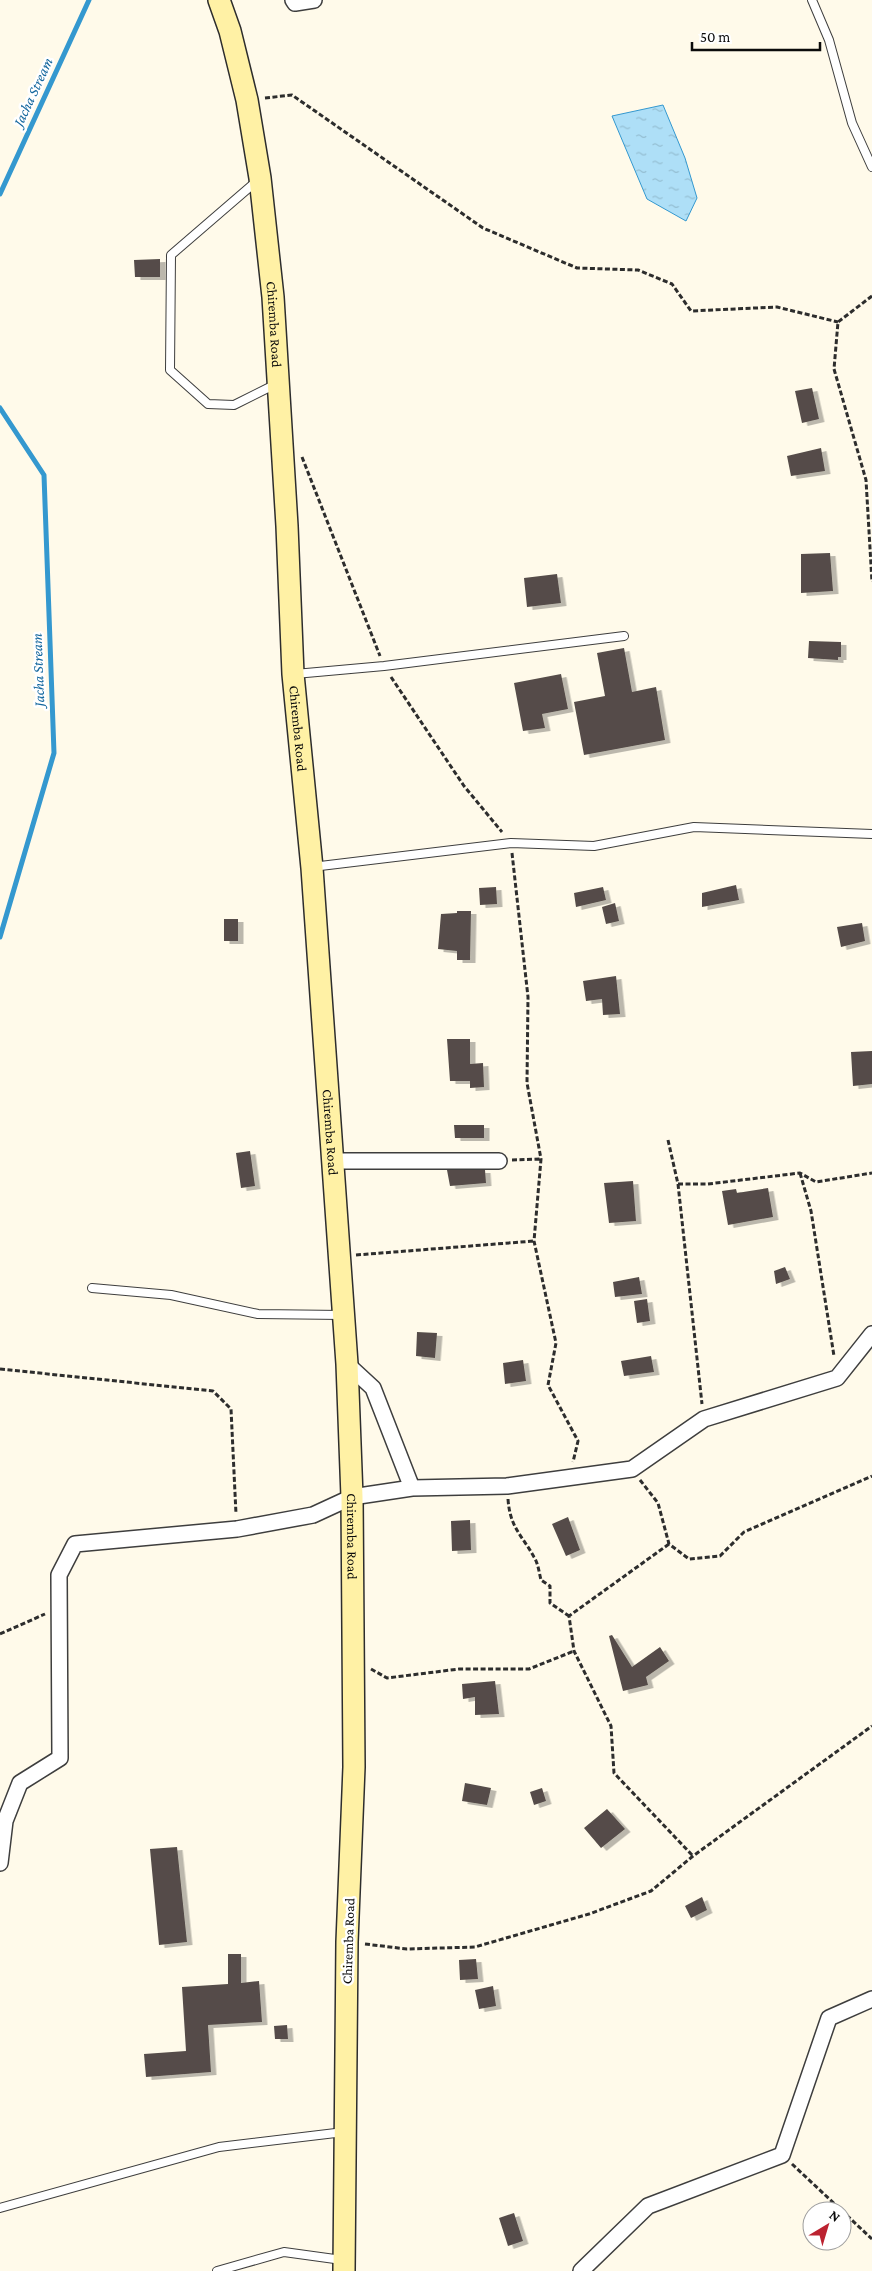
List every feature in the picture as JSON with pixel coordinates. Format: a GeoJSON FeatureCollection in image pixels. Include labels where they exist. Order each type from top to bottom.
{"type":"FeatureCollection","features":[{"type":"Feature","properties":{"kind":"main road","name":"Chiremba Road"},"geometry":{"type":"LineString","coordinates":[[219,0],[230,31],[247,100],[260,178],[273,297],[293,674],[312,868],[347,1364],[352,1497],[353,1835],[347,1942],[344,2265]]}},
{"type":"Feature","properties":{"kind":"street"},"geometry":{"type":"LineString","coordinates":[[293,0],[295,3],[314,0]]}},
{"type":"Feature","properties":{"kind":"street"},"geometry":{"type":"LineString","coordinates":[[332,1161],[499,1161]]}},
{"type":"Feature","properties":{"kind":"street"},"geometry":{"type":"LineString","coordinates":[[0,1863],[5,1821],[20,1783],[60,1758],[59,1575],[75,1544],[237,1529],[313,1515],[352,1497],[412,1488],[507,1486],[632,1469],[704,1419],[837,1378],[872,1334]]}},
{"type":"Feature","properties":{"kind":"street"},"geometry":{"type":"LineString","coordinates":[[347,1364],[372,1388],[412,1488]]}},
{"type":"Feature","properties":{"kind":"street"},"geometry":{"type":"LineString","coordinates":[[581,2271],[648,2206],[782,2155],[829,2018],[872,1999]]}},
{"type":"Feature","properties":{"kind":"lane"},"geometry":{"type":"LineString","coordinates":[[812,0],[829,40],[852,123],[872,167]]}},
{"type":"Feature","properties":{"kind":"lane"},"geometry":{"type":"LineString","coordinates":[[260,178],[171,255],[170,370],[208,404],[234,405],[278,383]]}},
{"type":"Feature","properties":{"kind":"lane"},"geometry":{"type":"LineString","coordinates":[[293,674],[384,666],[624,636]]}},
{"type":"Feature","properties":{"kind":"lane"},"geometry":{"type":"LineString","coordinates":[[312,868],[511,843],[594,846],[694,827],[872,834]]}},
{"type":"Feature","properties":{"kind":"lane"},"geometry":{"type":"LineString","coordinates":[[92,1288],[172,1294],[258,1314],[344,1314]]}},
{"type":"Feature","properties":{"kind":"lane"},"geometry":{"type":"LineString","coordinates":[[0,2208],[219,2147],[344,2132]]}},
{"type":"Feature","properties":{"kind":"lane"},"geometry":{"type":"LineString","coordinates":[[217,2271],[284,2252],[344,2265]]}},
{"type":"Feature","properties":{"kind":"path"},"geometry":{"type":"LineString","coordinates":[[247,100],[292,95],[483,228],[577,268],[638,270],[672,284],[691,311],[777,307],[838,322]]}},
{"type":"Feature","properties":{"kind":"path"},"geometry":{"type":"LineString","coordinates":[[872,296],[838,322],[834,369],[866,480],[872,582]]}},
{"type":"Feature","properties":{"kind":"path"},"geometry":{"type":"LineString","coordinates":[[282,439],[300,452],[384,666],[464,786],[511,843],[528,997],[527,1083],[541,1159],[534,1241],[556,1343],[548,1386],[578,1441],[568,1478]]}},
{"type":"Feature","properties":{"kind":"path"},"geometry":{"type":"LineString","coordinates":[[668,1140],[678,1184],[704,1419]]}},
{"type":"Feature","properties":{"kind":"path"},"geometry":{"type":"LineString","coordinates":[[499,1161],[541,1159]]}},
{"type":"Feature","properties":{"kind":"path"},"geometry":{"type":"LineString","coordinates":[[678,1184],[708,1184],[800,1173],[816,1182],[872,1173]]}},
{"type":"Feature","properties":{"kind":"path"},"geometry":{"type":"LineString","coordinates":[[800,1173],[811,1211],[837,1378]]}},
{"type":"Feature","properties":{"kind":"path"},"geometry":{"type":"LineString","coordinates":[[340,1257],[534,1241]]}},
{"type":"Feature","properties":{"kind":"path"},"geometry":{"type":"LineString","coordinates":[[0,1369],[213,1391],[231,1409],[237,1529]]}},
{"type":"Feature","properties":{"kind":"path"},"geometry":{"type":"LineString","coordinates":[[632,1469],[658,1503],[669,1544],[689,1559],[720,1556],[744,1532],[872,1476]]}},
{"type":"Feature","properties":{"kind":"path"},"geometry":{"type":"LineString","coordinates":[[507,1486],[509,1510],[518,1535],[535,1558],[541,1580],[550,1586],[550,1603],[569,1616],[574,1650],[611,1726],[614,1773],[693,1856]]}},
{"type":"Feature","properties":{"kind":"path"},"geometry":{"type":"LineString","coordinates":[[569,1616],[669,1544]]}},
{"type":"Feature","properties":{"kind":"path"},"geometry":{"type":"LineString","coordinates":[[0,1634],[59,1608]]}},
{"type":"Feature","properties":{"kind":"path"},"geometry":{"type":"LineString","coordinates":[[353,1660],[387,1678],[459,1669],[529,1669],[574,1650]]}},
{"type":"Feature","properties":{"kind":"path"},"geometry":{"type":"LineString","coordinates":[[347,1942],[407,1949],[475,1947],[589,1914],[651,1891],[693,1856],[872,1726]]}},
{"type":"Feature","properties":{"kind":"path"},"geometry":{"type":"LineString","coordinates":[[782,2155],[872,2238]]}},
{"type":"Feature","properties":{"kind":"water"},"geometry":{"type":"Polygon","coordinates":[[[663,105],[685,158],[697,198],[686,221],[647,199],[612,116],[663,105]]]}},
{"type":"Feature","properties":{"kind":"building"},"geometry":{"type":"Polygon","coordinates":[[[160,259],[160,277],[135,277],[134,260],[160,259]]]}},
{"type":"Feature","properties":{"kind":"building"},"geometry":{"type":"Polygon","coordinates":[[[812,388],[819,419],[802,423],[795,391],[812,388]]]}},
{"type":"Feature","properties":{"kind":"building"},"geometry":{"type":"Polygon","coordinates":[[[821,448],[825,471],[791,476],[787,456],[821,448]]]}},
{"type":"Feature","properties":{"kind":"building"},"geometry":{"type":"Polygon","coordinates":[[[830,553],[833,591],[801,593],[801,554],[830,553]]]}},
{"type":"Feature","properties":{"kind":"building"},"geometry":{"type":"Polygon","coordinates":[[[557,574],[561,603],[527,607],[524,578],[557,574]]]}},
{"type":"Feature","properties":{"kind":"building"},"geometry":{"type":"Polygon","coordinates":[[[809,641],[841,642],[841,657],[838,657],[838,660],[808,658],[809,641]]]}},
{"type":"Feature","properties":{"kind":"building"},"geometry":{"type":"Polygon","coordinates":[[[624,648],[632,692],[656,687],[665,740],[584,755],[574,702],[605,696],[597,653],[624,648]]]}},
{"type":"Feature","properties":{"kind":"building"},"geometry":{"type":"Polygon","coordinates":[[[561,674],[568,709],[542,714],[545,728],[523,731],[514,683],[561,674]]]}},
{"type":"Feature","properties":{"kind":"building"},"geometry":{"type":"Polygon","coordinates":[[[736,885],[739,900],[702,907],[702,893],[736,885]]]}},
{"type":"Feature","properties":{"kind":"building"},"geometry":{"type":"Polygon","coordinates":[[[496,887],[497,904],[480,905],[479,888],[496,887]]]}},
{"type":"Feature","properties":{"kind":"building"},"geometry":{"type":"Polygon","coordinates":[[[603,887],[606,900],[576,907],[574,893],[603,887]]]}},
{"type":"Feature","properties":{"kind":"building"},"geometry":{"type":"Polygon","coordinates":[[[615,903],[619,921],[606,924],[602,907],[615,903]]]}},
{"type":"Feature","properties":{"kind":"building"},"geometry":{"type":"Polygon","coordinates":[[[457,911],[471,911],[470,960],[457,960],[457,951],[438,949],[441,914],[457,913],[457,911]]]}},
{"type":"Feature","properties":{"kind":"building"},"geometry":{"type":"Polygon","coordinates":[[[224,919],[238,919],[238,941],[224,941],[224,919]]]}},
{"type":"Feature","properties":{"kind":"building"},"geometry":{"type":"Polygon","coordinates":[[[862,923],[865,941],[841,947],[837,927],[862,923]]]}},
{"type":"Feature","properties":{"kind":"building"},"geometry":{"type":"Polygon","coordinates":[[[616,976],[620,1014],[603,1015],[602,999],[586,1001],[583,981],[616,976]]]}},
{"type":"Feature","properties":{"kind":"building"},"geometry":{"type":"Polygon","coordinates":[[[447,1039],[470,1039],[470,1064],[483,1063],[484,1087],[470,1088],[470,1081],[450,1081],[447,1039]]]}},
{"type":"Feature","properties":{"kind":"building"},"geometry":{"type":"Polygon","coordinates":[[[872,1051],[872,1084],[853,1086],[851,1052],[872,1051]]]}},
{"type":"Feature","properties":{"kind":"building"},"geometry":{"type":"Polygon","coordinates":[[[454,1125],[484,1125],[484,1138],[455,1138],[454,1125]]]}},
{"type":"Feature","properties":{"kind":"building"},"geometry":{"type":"Polygon","coordinates":[[[250,1151],[255,1186],[241,1188],[236,1153],[250,1151]]]}},
{"type":"Feature","properties":{"kind":"building"},"geometry":{"type":"Polygon","coordinates":[[[447,1170],[485,1170],[486,1183],[450,1186],[447,1170]]]}},
{"type":"Feature","properties":{"kind":"building"},"geometry":{"type":"Polygon","coordinates":[[[633,1181],[636,1221],[609,1223],[604,1183],[633,1181]]]}},
{"type":"Feature","properties":{"kind":"building"},"geometry":{"type":"Polygon","coordinates":[[[768,1188],[773,1217],[728,1225],[722,1191],[736,1189],[737,1193],[768,1188]]]}},
{"type":"Feature","properties":{"kind":"building"},"geometry":{"type":"Polygon","coordinates":[[[785,1267],[790,1279],[776,1284],[774,1271],[785,1267]]]}},
{"type":"Feature","properties":{"kind":"building"},"geometry":{"type":"Polygon","coordinates":[[[639,1277],[642,1294],[615,1297],[613,1282],[639,1277]]]}},
{"type":"Feature","properties":{"kind":"building"},"geometry":{"type":"Polygon","coordinates":[[[647,1299],[650,1321],[637,1323],[634,1301],[647,1299]]]}},
{"type":"Feature","properties":{"kind":"building"},"geometry":{"type":"Polygon","coordinates":[[[417,1332],[437,1333],[435,1358],[416,1356],[417,1332]]]}},
{"type":"Feature","properties":{"kind":"building"},"geometry":{"type":"Polygon","coordinates":[[[651,1356],[654,1372],[624,1376],[621,1361],[651,1356]]]}},
{"type":"Feature","properties":{"kind":"building"},"geometry":{"type":"Polygon","coordinates":[[[523,1360],[526,1381],[505,1384],[503,1363],[523,1360]]]}},
{"type":"Feature","properties":{"kind":"building"},"geometry":{"type":"Polygon","coordinates":[[[568,1517],[580,1550],[566,1556],[552,1524],[568,1517]]]}},
{"type":"Feature","properties":{"kind":"building"},"geometry":{"type":"Polygon","coordinates":[[[470,1520],[471,1550],[452,1551],[451,1521],[470,1520]]]}},
{"type":"Feature","properties":{"kind":"building"},"geometry":{"type":"Polygon","coordinates":[[[612,1635],[632,1667],[660,1647],[669,1661],[646,1677],[648,1685],[623,1691],[609,1636],[612,1635]]]}},
{"type":"Feature","properties":{"kind":"building"},"geometry":{"type":"Polygon","coordinates":[[[495,1681],[499,1714],[475,1715],[475,1697],[463,1699],[462,1684],[495,1681]]]}},
{"type":"Feature","properties":{"kind":"building"},"geometry":{"type":"Polygon","coordinates":[[[465,1783],[491,1788],[487,1805],[462,1801],[465,1783]]]}},
{"type":"Feature","properties":{"kind":"building"},"geometry":{"type":"Polygon","coordinates":[[[542,1788],[546,1801],[534,1805],[530,1792],[542,1788]]]}},
{"type":"Feature","properties":{"kind":"building"},"geometry":{"type":"Polygon","coordinates":[[[607,1809],[625,1829],[601,1848],[584,1828],[607,1809]]]}},
{"type":"Feature","properties":{"kind":"building"},"geometry":{"type":"Polygon","coordinates":[[[177,1847],[187,1942],[159,1945],[150,1849],[177,1847]]]}},
{"type":"Feature","properties":{"kind":"building"},"geometry":{"type":"Polygon","coordinates":[[[702,1897],[707,1910],[691,1918],[685,1906],[702,1897]]]}},
{"type":"Feature","properties":{"kind":"building"},"geometry":{"type":"Polygon","coordinates":[[[228,1954],[241,1954],[241,1983],[259,1981],[262,2022],[208,2025],[211,2072],[146,2077],[144,2054],[186,2051],[182,1987],[228,1984],[228,1954]]]}},
{"type":"Feature","properties":{"kind":"building"},"geometry":{"type":"Polygon","coordinates":[[[476,1959],[478,1979],[460,1980],[459,1960],[476,1959]]]}},
{"type":"Feature","properties":{"kind":"building"},"geometry":{"type":"Polygon","coordinates":[[[493,1986],[496,2006],[479,2009],[475,1990],[493,1986]]]}},
{"type":"Feature","properties":{"kind":"building"},"geometry":{"type":"Polygon","coordinates":[[[287,2025],[288,2039],[275,2039],[274,2026],[287,2025]]]}},
{"type":"Feature","properties":{"kind":"building"},"geometry":{"type":"Polygon","coordinates":[[[514,2213],[523,2241],[508,2246],[499,2218],[514,2213]]]}},
{"type":"Feature","properties":{"kind":"waterway","name":"Jacha Stream"},"geometry":{"type":"LineString","coordinates":[[0,194],[89,0]]}},
{"type":"Feature","properties":{"kind":"waterway","name":"Jacha Stream"},"geometry":{"type":"LineString","coordinates":[[0,408],[44,475],[54,753],[0,937]]}}]}
